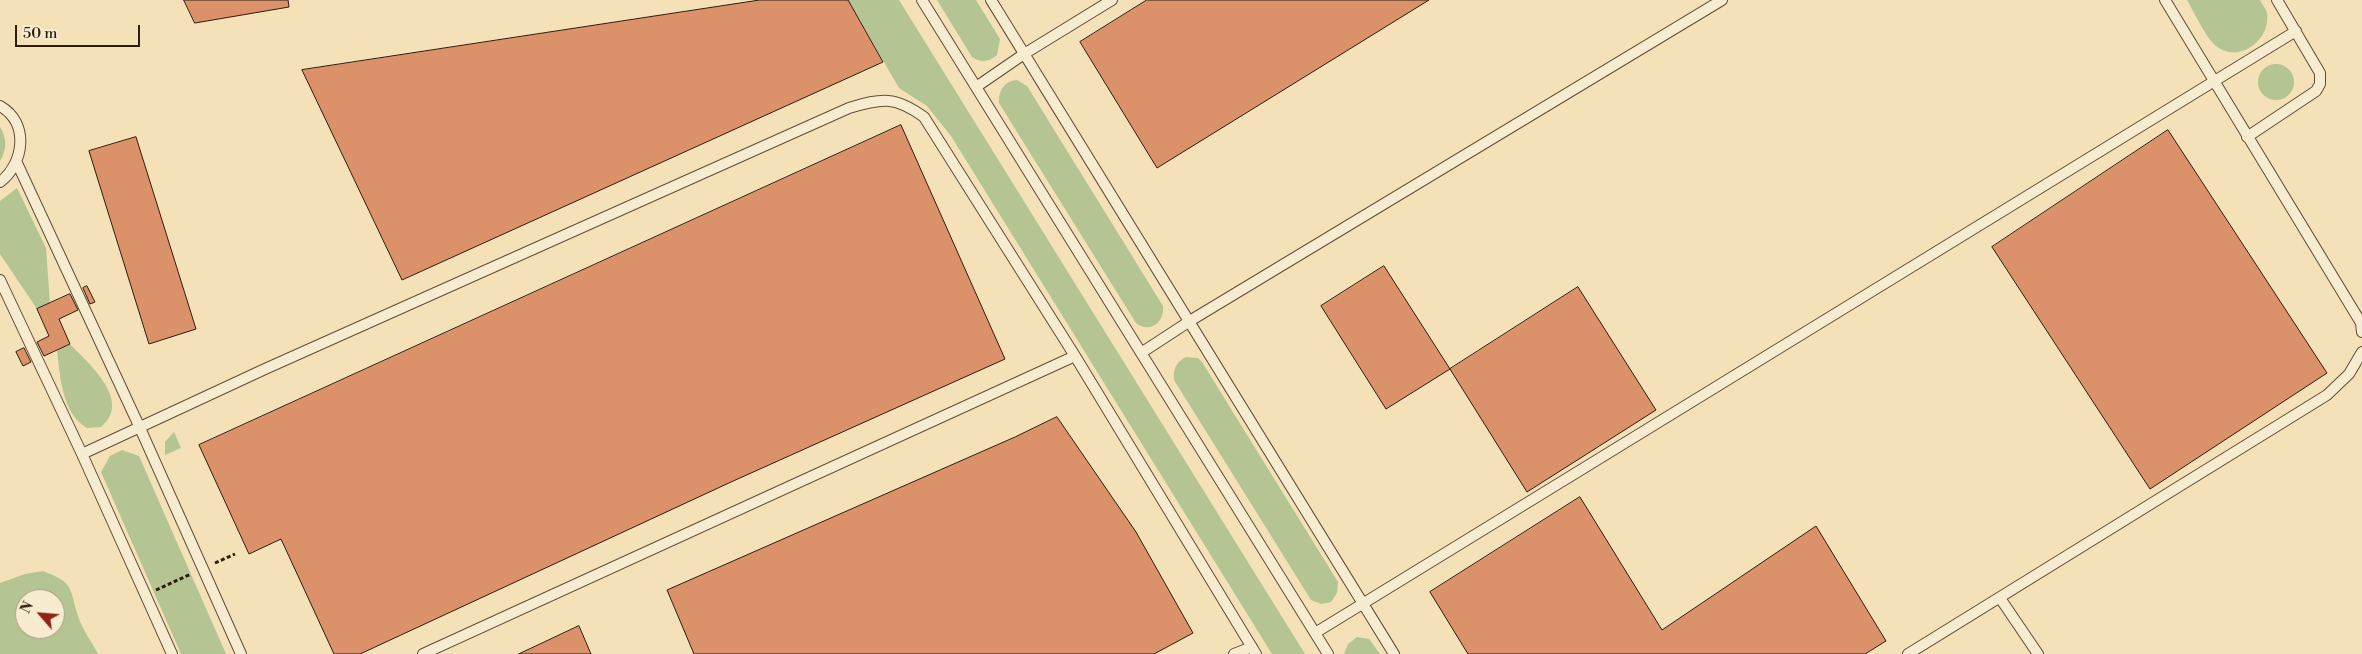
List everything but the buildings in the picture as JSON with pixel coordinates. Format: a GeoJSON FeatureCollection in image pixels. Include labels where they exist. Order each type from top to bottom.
{"type":"FeatureCollection","features":[{"type":"Feature","properties":{"kind":"lane"},"geometry":{"type":"LineString","coordinates":[[922,0],[1328,654]]}},
{"type":"Feature","properties":{"kind":"lane"},"geometry":{"type":"LineString","coordinates":[[991,0],[1394,654]]}},
{"type":"Feature","properties":{"kind":"lane"},"geometry":{"type":"LineString","coordinates":[[976,87],[1024,54],[1112,0]]}},
{"type":"Feature","properties":{"kind":"lane"},"geometry":{"type":"LineString","coordinates":[[1141,353],[1189,322],[1722,0]]}},
{"type":"Feature","properties":{"kind":"lane"},"geometry":{"type":"LineString","coordinates":[[2165,0],[2361,323],[2362,332]]}},
{"type":"Feature","properties":{"kind":"lane"},"geometry":{"type":"LineString","coordinates":[[2247,138],[2316,91],[2320,84],[2320,73],[2277,0]]}},
{"type":"Feature","properties":{"kind":"lane"},"geometry":{"type":"LineString","coordinates":[[1315,633],[1364,605],[2296,32]]}},
{"type":"Feature","properties":{"kind":"lane"},"geometry":{"type":"LineString","coordinates":[[82,454],[274,365],[849,108],[871,102],[891,100],[909,106],[924,117],[1075,356],[1254,650],[1234,654]]}},
{"type":"Feature","properties":{"kind":"lane"},"geometry":{"type":"LineString","coordinates":[[0,106],[14,120],[20,133],[21,148],[17,163],[9,175],[0,182]]}},
{"type":"Feature","properties":{"kind":"lane"},"geometry":{"type":"LineString","coordinates":[[17,163],[140,428],[241,654]]}},
{"type":"Feature","properties":{"kind":"lane"},"geometry":{"type":"LineString","coordinates":[[0,280],[82,454],[172,654]]}},
{"type":"Feature","properties":{"kind":"lane"},"geometry":{"type":"LineString","coordinates":[[1908,654],[2327,395],[2349,374],[2362,352]]}},
{"type":"Feature","properties":{"kind":"lane"},"geometry":{"type":"LineString","coordinates":[[423,654],[1075,356]]}},
{"type":"Feature","properties":{"kind":"lane"},"geometry":{"type":"LineString","coordinates":[[2000,598],[2038,654]]}},
{"type":"Feature","properties":{"kind":"path"},"geometry":{"type":"LineString","coordinates":[[215,564],[235,554]]}},
{"type":"Feature","properties":{"kind":"path"},"geometry":{"type":"LineString","coordinates":[[154,591],[191,574]]}},
{"type":"Feature","properties":{"kind":"green space"},"geometry":{"type":"Polygon","coordinates":[[[848,0],[899,0],[1305,654],[1272,654],[951,136],[927,106],[899,88],[848,0]]]}},
{"type":"Feature","properties":{"kind":"green space"},"geometry":{"type":"Polygon","coordinates":[[[937,0],[976,0],[1000,39],[997,55],[985,61],[972,57],[937,0]]]}},
{"type":"Feature","properties":{"kind":"green space"},"geometry":{"type":"Polygon","coordinates":[[[2187,0],[2260,0],[2267,13],[2267,23],[2264,32],[2251,47],[2243,51],[2225,51],[2216,46],[2208,37],[2187,0]]]}},
{"type":"Feature","properties":{"kind":"green space"},"geometry":{"type":"Polygon","coordinates":[[[2276,64],[2288,70],[2294,82],[2288,94],[2276,100],[2264,94],[2258,82],[2264,70],[2276,64]]]}},
{"type":"Feature","properties":{"kind":"green space"},"geometry":{"type":"Polygon","coordinates":[[[1017,80],[1027,86],[1163,306],[1162,317],[1156,325],[1146,327],[1136,323],[999,103],[1003,87],[1009,82],[1017,80]]]}},
{"type":"Feature","properties":{"kind":"green space"},"geometry":{"type":"Polygon","coordinates":[[[0,127],[4,135],[5,144],[4,153],[0,161],[0,127]]]}},
{"type":"Feature","properties":{"kind":"green space"},"geometry":{"type":"Polygon","coordinates":[[[17,188],[46,248],[50,304],[37,309],[0,254],[0,201],[17,188]]]}},
{"type":"Feature","properties":{"kind":"green space"},"geometry":{"type":"Polygon","coordinates":[[[70,344],[97,372],[105,383],[110,395],[112,406],[110,417],[101,427],[87,428],[72,414],[67,404],[61,382],[57,350],[70,344]]]}},
{"type":"Feature","properties":{"kind":"green space"},"geometry":{"type":"Polygon","coordinates":[[[1186,357],[1198,358],[1202,362],[1338,582],[1337,593],[1331,602],[1321,604],[1311,600],[1174,380],[1176,366],[1186,357]]]}},
{"type":"Feature","properties":{"kind":"green space"},"geometry":{"type":"Polygon","coordinates":[[[174,432],[181,448],[165,455],[165,442],[174,432]]]}},
{"type":"Feature","properties":{"kind":"green space"},"geometry":{"type":"Polygon","coordinates":[[[122,450],[139,456],[226,654],[181,654],[101,472],[110,456],[122,450]]]}},
{"type":"Feature","properties":{"kind":"green space"},"geometry":{"type":"Polygon","coordinates":[[[43,571],[61,579],[69,588],[82,626],[98,654],[0,654],[0,583],[25,574],[43,571]]]}},
{"type":"Feature","properties":{"kind":"green space"},"geometry":{"type":"Polygon","coordinates":[[[1357,637],[1369,639],[1380,654],[1344,654],[1348,644],[1357,637]]]}}]}
